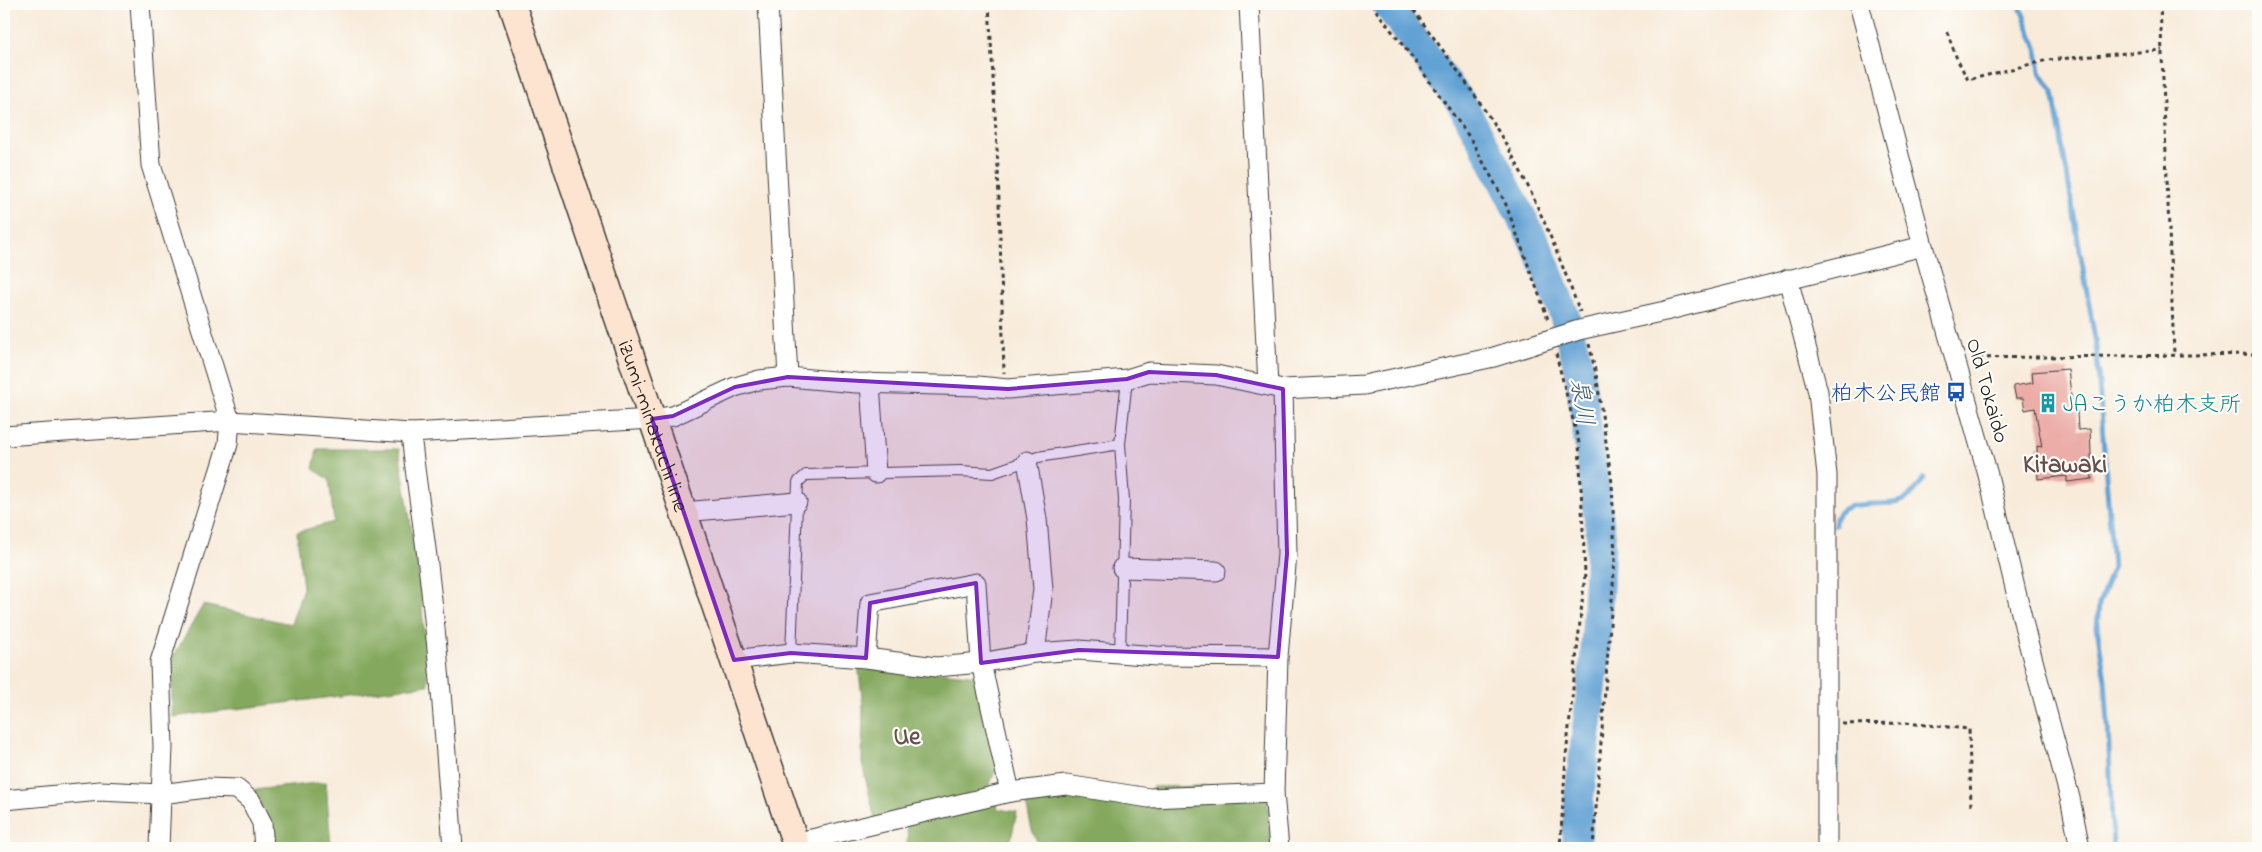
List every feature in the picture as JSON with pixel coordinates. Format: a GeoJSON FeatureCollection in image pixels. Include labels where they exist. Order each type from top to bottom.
{"type":"FeatureCollection","features":[{"type":"Feature","properties":{"kind":"main road","name":"izumi-minakuchi line"},"geometry":{"type":"LineString","coordinates":[[512,4],[796,846]]}},
{"type":"Feature","properties":{"kind":"street"},"geometry":{"type":"LineString","coordinates":[[140,4],[151,164],[230,421],[228,444],[160,662],[163,747],[159,848]]}},
{"type":"Feature","properties":{"kind":"street"},"geometry":{"type":"LineString","coordinates":[[768,4],[788,377]]}},
{"type":"Feature","properties":{"kind":"street"},"geometry":{"type":"LineString","coordinates":[[1249,4],[1287,554],[1278,657],[1274,793],[1278,848]]}},
{"type":"Feature","properties":{"kind":"street","name":"Old Tokaido"},"geometry":{"type":"LineString","coordinates":[[1859,4],[1923,246],[1988,475],[2028,642],[2070,798],[2080,848]]}},
{"type":"Feature","properties":{"kind":"street"},"geometry":{"type":"LineString","coordinates":[[4,436],[230,421],[411,433],[652,419],[673,416],[735,386],[759,380],[788,377],[870,383],[978,386],[1008,389],[1127,379],[1149,372],[1216,375],[1275,387],[1364,385],[1494,357],[1582,329],[1664,312],[1923,246]]}},
{"type":"Feature","properties":{"kind":"street"},"geometry":{"type":"LineString","coordinates":[[1788,279],[1818,392],[1827,475],[1827,848]]}},
{"type":"Feature","properties":{"kind":"street"},"geometry":{"type":"LineString","coordinates":[[870,383],[876,473]]}},
{"type":"Feature","properties":{"kind":"street"},"geometry":{"type":"LineString","coordinates":[[411,433],[415,481],[427,556],[443,708],[453,848]]}},
{"type":"Feature","properties":{"kind":"street"},"geometry":{"type":"LineString","coordinates":[[1027,461],[1037,519],[1042,589],[1035,653]]}},
{"type":"Feature","properties":{"kind":"street"},"geometry":{"type":"LineString","coordinates":[[684,512],[798,502]]}},
{"type":"Feature","properties":{"kind":"street"},"geometry":{"type":"LineString","coordinates":[[1122,568],[1216,571]]}},
{"type":"Feature","properties":{"kind":"street"},"geometry":{"type":"LineString","coordinates":[[866,658],[870,604],[976,584],[981,663],[1010,792]]}},
{"type":"Feature","properties":{"kind":"street"},"geometry":{"type":"LineString","coordinates":[[734,660],[791,653],[866,658],[936,667],[981,663],[1035,653],[1079,650],[1157,656],[1278,657]]}},
{"type":"Feature","properties":{"kind":"street"},"geometry":{"type":"LineString","coordinates":[[796,846],[1010,792],[1066,785],[1149,798],[1274,793]]}},
{"type":"Feature","properties":{"kind":"street"},"geometry":{"type":"LineString","coordinates":[[4,800],[100,790],[161,794],[206,788],[237,789],[252,801],[262,823],[264,848]]}},
{"type":"Feature","properties":{"kind":"lane"},"geometry":{"type":"LineString","coordinates":[[1120,654],[1124,500],[1120,444],[1127,379]]}},
{"type":"Feature","properties":{"kind":"lane"},"geometry":{"type":"LineString","coordinates":[[791,653],[798,482],[806,475],[960,471],[992,473],[1027,461],[1081,449],[1120,444]]}},
{"type":"Feature","properties":{"kind":"path"},"geometry":{"type":"LineString","coordinates":[[989,4],[998,168],[1004,368],[1008,389]]}},
{"type":"Feature","properties":{"kind":"path"},"geometry":{"type":"LineString","coordinates":[[1371,4],[1416,61],[1470,138],[1505,202],[1555,338],[1579,443],[1585,574],[1567,746],[1560,848]]}},
{"type":"Feature","properties":{"kind":"path"},"geometry":{"type":"LineString","coordinates":[[1409,4],[1512,154],[1562,264],[1596,374],[1612,483],[1615,559],[1593,848]]}},
{"type":"Feature","properties":{"kind":"path"},"geometry":{"type":"LineString","coordinates":[[2160,4],[2174,354]]}},
{"type":"Feature","properties":{"kind":"path"},"geometry":{"type":"LineString","coordinates":[[1947,32],[1957,59],[1968,80],[2047,60],[2162,50]]}},
{"type":"Feature","properties":{"kind":"path"},"geometry":{"type":"LineString","coordinates":[[1956,359],[2258,354]]}},
{"type":"Feature","properties":{"kind":"path"},"geometry":{"type":"LineString","coordinates":[[1826,725],[1905,723],[1969,728],[1972,808]]}},
{"type":"Feature","properties":{"kind":"highlighted area"},"geometry":{"type":"Polygon","coordinates":[[[1149,372],[1216,375],[1283,389],[1287,554],[1278,657],[1079,650],[981,663],[976,583],[870,603],[866,658],[791,653],[734,660],[652,419],[673,416],[735,387],[788,377],[1008,389],[1127,379],[1149,372]]]}},
{"type":"Feature","properties":{"kind":"green space"},"geometry":{"type":"Polygon","coordinates":[[[317,449],[399,449],[420,583],[428,685],[172,717],[172,659],[203,605],[291,624],[303,588],[297,532],[334,522],[329,479],[313,469],[317,449]]]}},
{"type":"Feature","properties":{"kind":"green space"},"geometry":{"type":"Polygon","coordinates":[[[858,664],[990,677],[1002,755],[990,784],[998,809],[1017,812],[1009,848],[906,848],[908,837],[903,808],[875,819],[862,763],[863,706],[858,664]]]}},
{"type":"Feature","properties":{"kind":"green space"},"geometry":{"type":"Polygon","coordinates":[[[326,782],[331,848],[271,848],[267,822],[254,790],[326,782]]]}},
{"type":"Feature","properties":{"kind":"green space"},"geometry":{"type":"Polygon","coordinates":[[[1266,785],[1272,848],[1040,848],[1032,830],[1026,802],[1049,797],[1151,795],[1152,787],[1266,785]]]}},
{"type":"Feature","properties":{"kind":"building"},"geometry":{"type":"Polygon","coordinates":[[[2068,369],[2073,411],[2077,411],[2078,430],[2090,429],[2092,479],[2067,482],[2067,476],[2038,479],[2037,446],[2042,447],[2035,408],[2025,410],[2023,398],[2016,398],[2013,386],[2033,383],[2032,372],[2068,369]]]}},
{"type":"Feature","properties":{"kind":"waterway","name":"泉川"},"geometry":{"type":"LineString","coordinates":[[1387,4],[1460,101],[1486,148],[1539,251],[1564,314],[1579,368],[1601,536],[1595,659],[1579,798],[1576,848]]}},
{"type":"Feature","properties":{"kind":"waterway"},"geometry":{"type":"LineString","coordinates":[[2019,4],[2037,49],[2040,72],[2053,92],[2096,345],[2113,567],[2099,604],[2097,627],[2105,680],[2113,848]]}},
{"type":"Feature","properties":{"kind":"waterway"},"geometry":{"type":"LineString","coordinates":[[1835,525],[1837,516],[1851,506],[1899,502],[1907,498],[1924,478]]}},
{"type":"Feature","properties":{"kind":"waterway"},"geometry":{"type":"LineString","coordinates":[[1836,666],[1836,773]]}},
{"type":"Feature","properties":{"kind":"place","name":"柏木公民館"},"geometry":{"type":"Point","coordinates":[1956,392]}},
{"type":"Feature","properties":{"kind":"place","name":"JAこうか柏木支所"},"geometry":{"type":"Point","coordinates":[2048,403]}},
{"type":"Feature","properties":{"kind":"district","name":"Kitawaki"},"geometry":{"type":"Point","coordinates":[2065,463]}},
{"type":"Feature","properties":{"kind":"district","name":"Ue"},"geometry":{"type":"Point","coordinates":[907,735]}}]}
